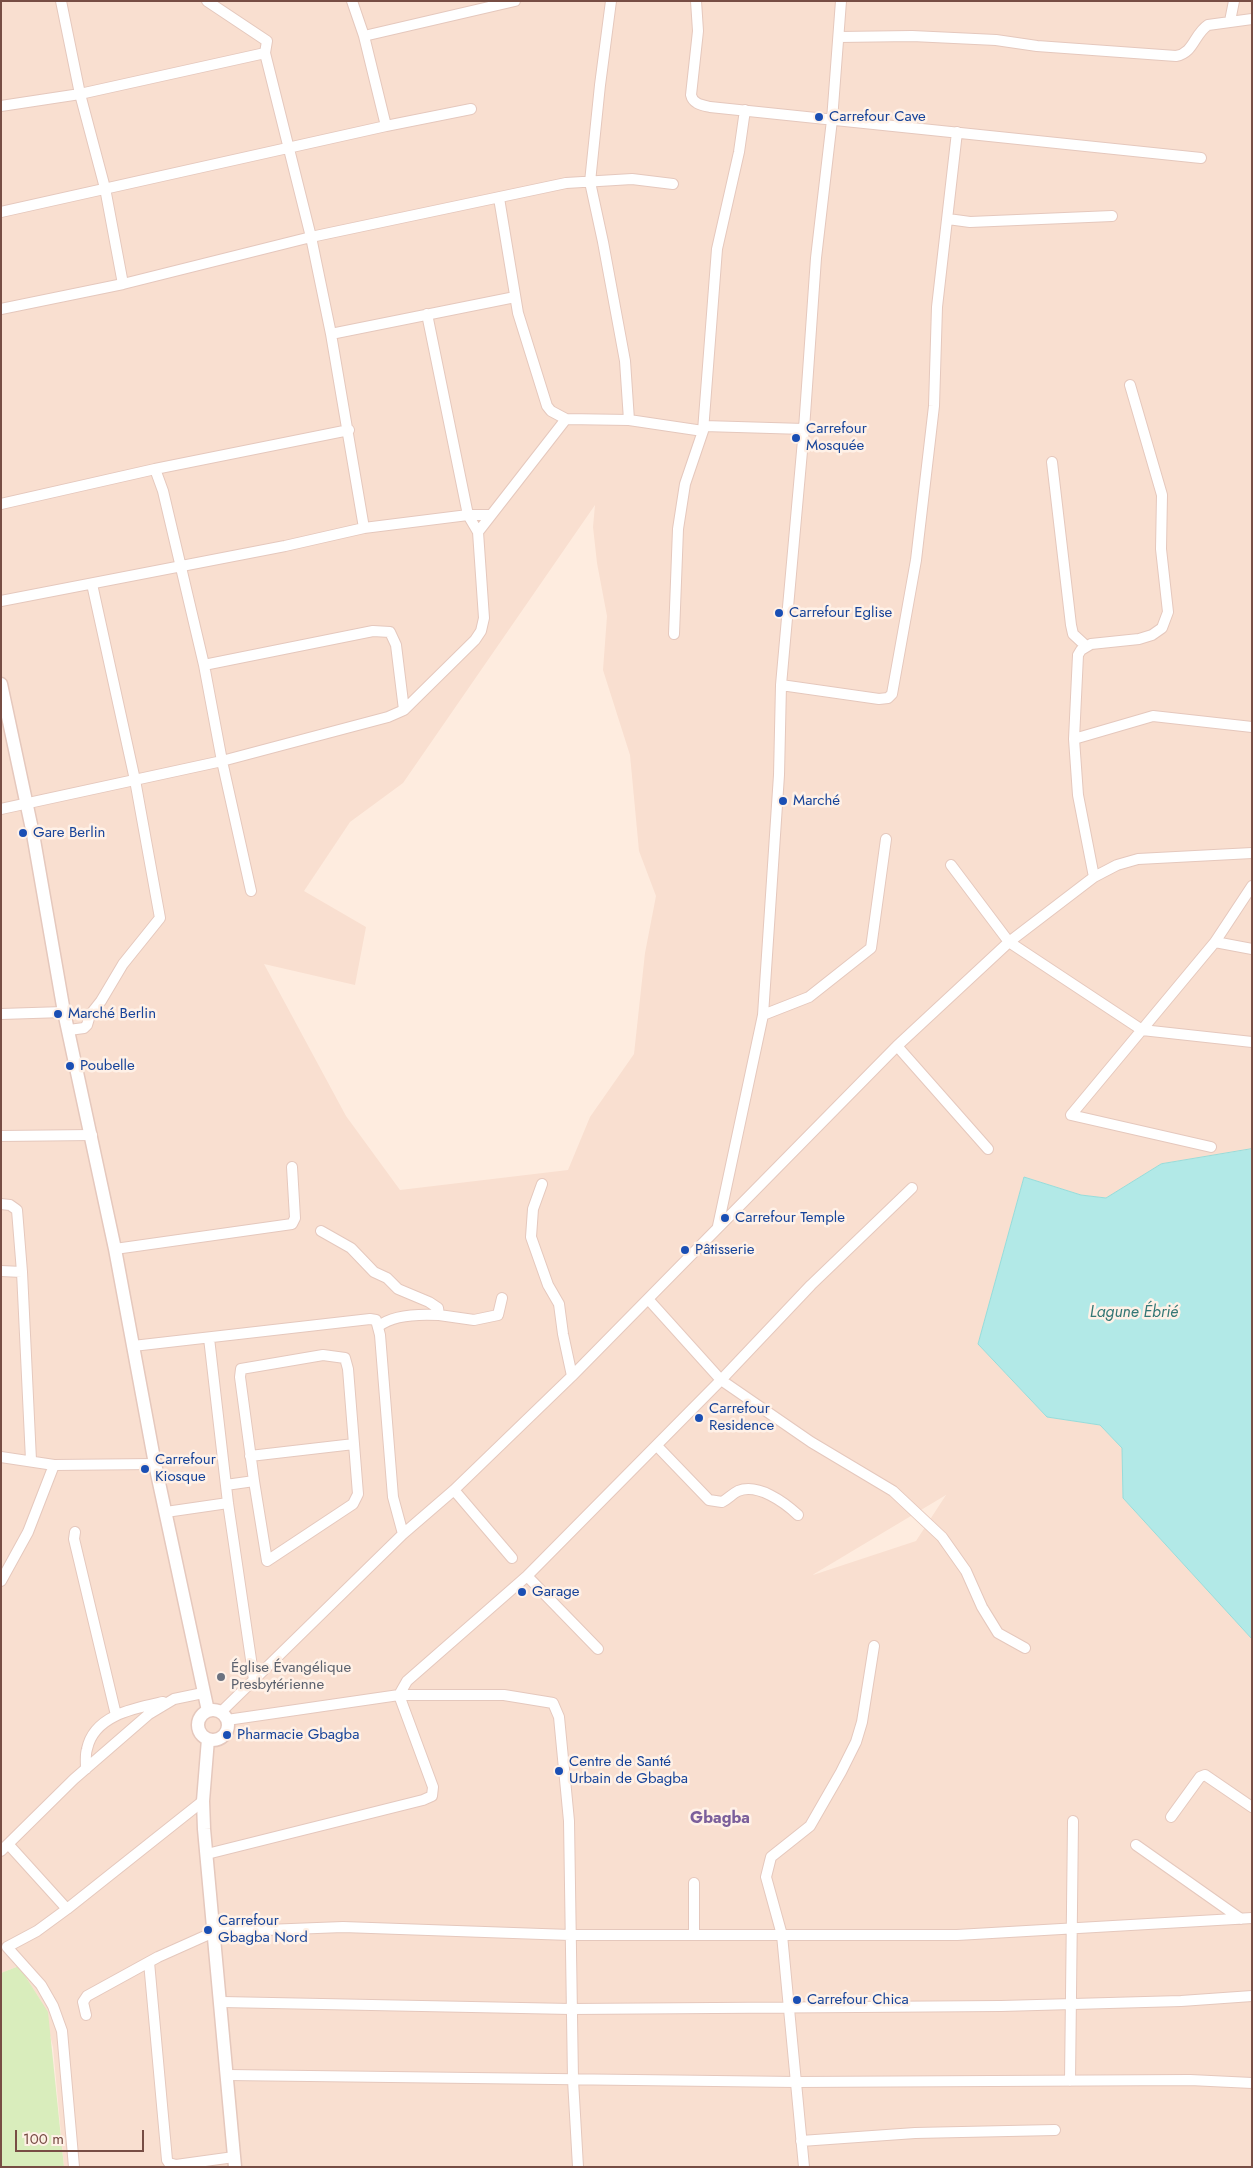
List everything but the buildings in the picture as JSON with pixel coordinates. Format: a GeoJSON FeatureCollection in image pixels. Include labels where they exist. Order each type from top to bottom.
{"type":"FeatureCollection","features":[{"type":"Feature","properties":{"kind":"street"},"geometry":{"type":"LineString","coordinates":[[61,1],[80,94],[105,188],[122,284]]}},
{"type":"Feature","properties":{"kind":"street"},"geometry":{"type":"LineString","coordinates":[[207,1],[267,41],[265,53],[311,237],[331,334],[349,430],[364,528]]}},
{"type":"Feature","properties":{"kind":"street"},"geometry":{"type":"LineString","coordinates":[[352,1],[364,36],[386,126]]}},
{"type":"Feature","properties":{"kind":"street"},"geometry":{"type":"LineString","coordinates":[[364,36],[515,1]]}},
{"type":"Feature","properties":{"kind":"street"},"geometry":{"type":"LineString","coordinates":[[611,1],[590,182],[625,361],[629,420]]}},
{"type":"Feature","properties":{"kind":"street"},"geometry":{"type":"LineString","coordinates":[[696,1],[698,31],[692,100],[710,107],[1201,158]]}},
{"type":"Feature","properties":{"kind":"street"},"geometry":{"type":"LineString","coordinates":[[718,1227],[763,1015],[780,775],[781,685],[804,429],[816,258],[832,120],[840,37],[841,1]]}},
{"type":"Feature","properties":{"kind":"street"},"geometry":{"type":"LineString","coordinates":[[1230,21],[1234,1]]}},
{"type":"Feature","properties":{"kind":"street"},"geometry":{"type":"LineString","coordinates":[[840,37],[912,36],[996,40],[1176,56],[1182,55],[1191,48],[1202,29],[1208,25],[1252,19]]}},
{"type":"Feature","properties":{"kind":"street"},"geometry":{"type":"LineString","coordinates":[[1,106],[80,94],[265,53]]}},
{"type":"Feature","properties":{"kind":"street"},"geometry":{"type":"LineString","coordinates":[[1,212],[386,126],[471,110]]}},
{"type":"Feature","properties":{"kind":"street"},"geometry":{"type":"LineString","coordinates":[[674,634],[678,529],[685,484],[703,428],[717,249],[739,152],[745,110]]}},
{"type":"Feature","properties":{"kind":"street"},"geometry":{"type":"LineString","coordinates":[[781,685],[879,699],[888,698],[892,694],[916,560],[934,406],[937,307],[957,132]]}},
{"type":"Feature","properties":{"kind":"street"},"geometry":{"type":"LineString","coordinates":[[1,309],[122,284],[311,237],[566,183],[632,180],[673,184]]}},
{"type":"Feature","properties":{"kind":"street"},"geometry":{"type":"LineString","coordinates":[[499,198],[515,297],[547,406],[551,411],[566,419],[629,420],[703,428],[804,429]]}},
{"type":"Feature","properties":{"kind":"street"},"geometry":{"type":"LineString","coordinates":[[948,219],[987,221],[1112,216]]}},
{"type":"Feature","properties":{"kind":"street"},"geometry":{"type":"LineString","coordinates":[[331,334],[515,297]]}},
{"type":"Feature","properties":{"kind":"street"},"geometry":{"type":"LineString","coordinates":[[1,809],[222,761],[388,717],[404,710],[475,640],[481,631],[484,618],[478,532],[468,516],[427,314]]}},
{"type":"Feature","properties":{"kind":"street"},"geometry":{"type":"LineString","coordinates":[[1094,877],[1078,795],[1074,739],[1078,655],[1086,646],[1095,643],[1152,636],[1162,628],[1168,612],[1161,549],[1162,495],[1130,385]]}},
{"type":"Feature","properties":{"kind":"street"},"geometry":{"type":"LineString","coordinates":[[478,532],[566,419]]}},
{"type":"Feature","properties":{"kind":"street"},"geometry":{"type":"LineString","coordinates":[[1,504],[155,469],[349,430]]}},
{"type":"Feature","properties":{"kind":"street"},"geometry":{"type":"LineString","coordinates":[[1052,462],[1071,625],[1073,634],[1086,646]]}},
{"type":"Feature","properties":{"kind":"street"},"geometry":{"type":"LineString","coordinates":[[155,469],[163,491],[204,665],[222,761],[251,891]]}},
{"type":"Feature","properties":{"kind":"street"},"geometry":{"type":"LineString","coordinates":[[1,601],[285,546],[364,528],[491,515]]}},
{"type":"Feature","properties":{"kind":"street"},"geometry":{"type":"LineString","coordinates":[[68,1030],[84,1028],[87,1025],[90,1015],[123,964],[160,918],[135,780],[92,584]]}},
{"type":"Feature","properties":{"kind":"street"},"geometry":{"type":"LineString","coordinates":[[204,665],[373,631],[390,632],[396,645],[404,710]]}},
{"type":"Feature","properties":{"kind":"street"},"geometry":{"type":"LineString","coordinates":[[1,684],[27,804],[64,1012],[115,1249],[155,1464],[208,1711]]}},
{"type":"Feature","properties":{"kind":"street"},"geometry":{"type":"LineString","coordinates":[[1074,739],[1153,716],[1252,727]]}},
{"type":"Feature","properties":{"kind":"street"},"geometry":{"type":"LineString","coordinates":[[763,1015],[809,997],[871,948],[886,839]]}},
{"type":"Feature","properties":{"kind":"street"},"geometry":{"type":"LineString","coordinates":[[224,1716],[254,1680],[403,1534],[454,1490],[572,1376],[897,1046],[1009,942],[1094,877],[1117,865],[1138,859],[1252,853]]}},
{"type":"Feature","properties":{"kind":"street"},"geometry":{"type":"LineString","coordinates":[[951,865],[1009,942],[1142,1030],[1252,1042]]}},
{"type":"Feature","properties":{"kind":"street"},"geometry":{"type":"LineString","coordinates":[[1211,1148],[1071,1115],[1215,942],[1252,886]]}},
{"type":"Feature","properties":{"kind":"street"},"geometry":{"type":"LineString","coordinates":[[1215,942],[1252,949]]}},
{"type":"Feature","properties":{"kind":"street"},"geometry":{"type":"LineString","coordinates":[[1,1014],[64,1012]]}},
{"type":"Feature","properties":{"kind":"street"},"geometry":{"type":"LineString","coordinates":[[897,1046],[988,1149]]}},
{"type":"Feature","properties":{"kind":"street"},"geometry":{"type":"LineString","coordinates":[[1,1136],[92,1135]]}},
{"type":"Feature","properties":{"kind":"street"},"geometry":{"type":"LineString","coordinates":[[115,1249],[292,1224],[295,1218],[292,1167]]}},
{"type":"Feature","properties":{"kind":"street"},"geometry":{"type":"LineString","coordinates":[[542,1184],[533,1209],[531,1237],[548,1285],[559,1304],[572,1376]]}},
{"type":"Feature","properties":{"kind":"street"},"geometry":{"type":"LineString","coordinates":[[399,1694],[407,1681],[528,1576],[657,1446],[811,1285],[912,1188]]}},
{"type":"Feature","properties":{"kind":"street"},"geometry":{"type":"LineString","coordinates":[[1,1204],[10,1204],[17,1210],[22,1272],[31,1460]]}},
{"type":"Feature","properties":{"kind":"street"},"geometry":{"type":"LineString","coordinates":[[320,1231],[351,1248],[374,1272],[387,1278],[398,1288],[438,1308],[439,1315]]}},
{"type":"Feature","properties":{"kind":"street"},"geometry":{"type":"LineString","coordinates":[[1,1272],[22,1272]]}},
{"type":"Feature","properties":{"kind":"street"},"geometry":{"type":"LineString","coordinates":[[379,1326],[386,1320],[410,1316],[439,1315],[474,1320],[498,1315],[502,1298]]}},
{"type":"Feature","properties":{"kind":"street"},"geometry":{"type":"LineString","coordinates":[[648,1299],[721,1380],[811,1442],[893,1491],[942,1536],[966,1571],[982,1607],[998,1633],[1025,1648]]}},
{"type":"Feature","properties":{"kind":"street"},"geometry":{"type":"LineString","coordinates":[[133,1346],[370,1319],[376,1320],[379,1326],[393,1497],[403,1534]]}},
{"type":"Feature","properties":{"kind":"street"},"geometry":{"type":"LineString","coordinates":[[208,1338],[228,1503],[254,1680]]}},
{"type":"Feature","properties":{"kind":"street"},"geometry":{"type":"LineString","coordinates":[[323,1355],[345,1358],[348,1369],[354,1444],[358,1494],[353,1504],[267,1560],[250,1456],[240,1377],[241,1370],[323,1355]]}},
{"type":"Feature","properties":{"kind":"street"},"geometry":{"type":"LineString","coordinates":[[250,1456],[354,1444]]}},
{"type":"Feature","properties":{"kind":"street"},"geometry":{"type":"LineString","coordinates":[[657,1446],[709,1500],[722,1502],[740,1490],[749,1489],[772,1495],[798,1515]]}},
{"type":"Feature","properties":{"kind":"street"},"geometry":{"type":"LineString","coordinates":[[1,1457],[31,1460],[54,1465],[155,1464]]}},
{"type":"Feature","properties":{"kind":"street"},"geometry":{"type":"LineString","coordinates":[[1,1581],[28,1532],[54,1465]]}},
{"type":"Feature","properties":{"kind":"street"},"geometry":{"type":"LineString","coordinates":[[226,1485],[254,1480]]}},
{"type":"Feature","properties":{"kind":"street"},"geometry":{"type":"LineString","coordinates":[[454,1490],[512,1558]]}},
{"type":"Feature","properties":{"kind":"street"},"geometry":{"type":"LineString","coordinates":[[166,1512],[228,1503]]}},
{"type":"Feature","properties":{"kind":"street"},"geometry":{"type":"LineString","coordinates":[[75,1532],[74,1539],[116,1715]]}},
{"type":"Feature","properties":{"kind":"street"},"geometry":{"type":"LineString","coordinates":[[528,1576],[598,1649]]}},
{"type":"Feature","properties":{"kind":"street"},"geometry":{"type":"LineString","coordinates":[[804,2167],[782,1935],[766,1877],[766,1870],[771,1857],[810,1826],[845,1765],[856,1742],[862,1722],[874,1646]]}},
{"type":"Feature","properties":{"kind":"street"},"geometry":{"type":"LineString","coordinates":[[86,1769],[86,1749],[92,1735],[98,1728],[116,1715],[203,1693]]}},
{"type":"Feature","properties":{"kind":"street"},"geometry":{"type":"LineString","coordinates":[[206,1854],[423,1800],[432,1796],[433,1787],[399,1694]]}},
{"type":"Feature","properties":{"kind":"street"},"geometry":{"type":"LineString","coordinates":[[224,1716],[399,1694],[504,1695],[553,1703],[559,1717],[569,1821],[571,2009],[578,2167]]}},
{"type":"Feature","properties":{"kind":"street"},"geometry":{"type":"LineString","coordinates":[[67,1909],[5,1848],[86,1769],[149,1714],[174,1699]]}},
{"type":"Feature","properties":{"kind":"street"},"geometry":{"type":"LineString","coordinates":[[217,1710],[224,1716],[227,1729],[222,1737],[212,1740],[200,1732],[198,1727],[200,1718],[208,1711],[217,1710]]}},
{"type":"Feature","properties":{"kind":"street"},"geometry":{"type":"LineString","coordinates":[[149,1962],[169,2163],[235,2162],[222,2002],[206,1854],[203,1801],[208,1739]]}},
{"type":"Feature","properties":{"kind":"street"},"geometry":{"type":"LineString","coordinates":[[1171,1817],[1200,1777],[1205,1775],[1252,1807]]}},
{"type":"Feature","properties":{"kind":"street"},"geometry":{"type":"LineString","coordinates":[[74,2167],[62,2031],[53,2006],[41,1985],[8,1947],[37,1931],[67,1909],[203,1801]]}},
{"type":"Feature","properties":{"kind":"street"},"geometry":{"type":"LineString","coordinates":[[1070,2082],[1074,1821]]}},
{"type":"Feature","properties":{"kind":"street"},"geometry":{"type":"LineString","coordinates":[[1136,1845],[1240,1919]]}},
{"type":"Feature","properties":{"kind":"street"},"geometry":{"type":"LineString","coordinates":[[694,1883],[694,1934]]}},
{"type":"Feature","properties":{"kind":"street"},"geometry":{"type":"LineString","coordinates":[[86,2015],[83,2002],[87,1996],[149,1962],[214,1932],[343,1927],[570,1935],[957,1935],[1252,1918]]}},
{"type":"Feature","properties":{"kind":"street"},"geometry":{"type":"LineString","coordinates":[[222,2002],[571,2009],[789,2008],[1071,2005],[1252,1996]]}},
{"type":"Feature","properties":{"kind":"street"},"geometry":{"type":"LineString","coordinates":[[228,2075],[796,2082],[1190,2080],[1252,2083]]}},
{"type":"Feature","properties":{"kind":"street"},"geometry":{"type":"LineString","coordinates":[[801,2141],[915,2133],[1055,2130]]}},
{"type":"Feature","properties":{"kind":"shaded area"},"geometry":{"type":"Polygon","coordinates":[[[1,1],[1252,1],[1252,1149],[1161,1164],[1106,1198],[1081,1195],[1024,1177],[978,1344],[1047,1417],[1100,1425],[1122,1448],[1123,1498],[1252,1639],[1252,2167],[64,2167],[53,2047],[41,2001],[19,1966],[1,1973],[1,1]],[[595,505],[403,783],[350,822],[304,891],[366,927],[355,985],[264,964],[346,1116],[400,1190],[568,1170],[590,1117],[634,1054],[645,953],[656,896],[639,851],[630,755],[603,670],[607,616],[597,563],[593,527],[595,505]],[[946,1495],[814,1574],[813,1575],[916,1541],[946,1495]]]}},
{"type":"Feature","properties":{"kind":"green space"},"geometry":{"type":"Polygon","coordinates":[[[19,1966],[48,2012],[64,2167],[1,2167],[1,1973],[19,1966]]]}},
{"type":"Feature","properties":{"kind":"water","name":"Lagune Ébrié"},"geometry":{"type":"Polygon","coordinates":[[[1252,1149],[1252,1639],[1123,1498],[1122,1448],[1100,1425],[1047,1417],[978,1344],[1024,1177],[1081,1195],[1106,1198],[1161,1164],[1252,1149]]]}},
{"type":"Feature","properties":{"kind":"place","name":"Carrefour Cave"},"geometry":{"type":"Point","coordinates":[819,117]}},
{"type":"Feature","properties":{"kind":"place","name":"Carrefour Mosquée"},"geometry":{"type":"Point","coordinates":[796,438]}},
{"type":"Feature","properties":{"kind":"place","name":"Carrefour Eglise"},"geometry":{"type":"Point","coordinates":[779,613]}},
{"type":"Feature","properties":{"kind":"place","name":"Marché"},"geometry":{"type":"Point","coordinates":[783,801]}},
{"type":"Feature","properties":{"kind":"place","name":"Gare Berlin"},"geometry":{"type":"Point","coordinates":[23,833]}},
{"type":"Feature","properties":{"kind":"place","name":"Marché Berlin"},"geometry":{"type":"Point","coordinates":[58,1014]}},
{"type":"Feature","properties":{"kind":"place","name":"Poubelle"},"geometry":{"type":"Point","coordinates":[70,1066]}},
{"type":"Feature","properties":{"kind":"place","name":"Carrefour Temple"},"geometry":{"type":"Point","coordinates":[725,1218]}},
{"type":"Feature","properties":{"kind":"place","name":"Pâtisserie"},"geometry":{"type":"Point","coordinates":[685,1250]}},
{"type":"Feature","properties":{"kind":"place","name":"Carrefour Residence"},"geometry":{"type":"Point","coordinates":[699,1418]}},
{"type":"Feature","properties":{"kind":"place","name":"Carrefour Kiosque"},"geometry":{"type":"Point","coordinates":[145,1469]}},
{"type":"Feature","properties":{"kind":"place","name":"Garage"},"geometry":{"type":"Point","coordinates":[522,1592]}},
{"type":"Feature","properties":{"kind":"place","name":"Église Évangélique Presbytérienne"},"geometry":{"type":"Point","coordinates":[221,1677]}},
{"type":"Feature","properties":{"kind":"place","name":"Pharmacie Gbagba"},"geometry":{"type":"Point","coordinates":[227,1735]}},
{"type":"Feature","properties":{"kind":"place","name":"Centre de Santé Urbain de Gbagba"},"geometry":{"type":"Point","coordinates":[559,1771]}},
{"type":"Feature","properties":{"kind":"place","name":"Carrefour Gbagba Nord"},"geometry":{"type":"Point","coordinates":[208,1930]}},
{"type":"Feature","properties":{"kind":"place","name":"Carrefour Chica"},"geometry":{"type":"Point","coordinates":[797,2000]}},
{"type":"Feature","properties":{"kind":"district","name":"Gbagba"},"geometry":{"type":"Point","coordinates":[720,1819]}}]}
